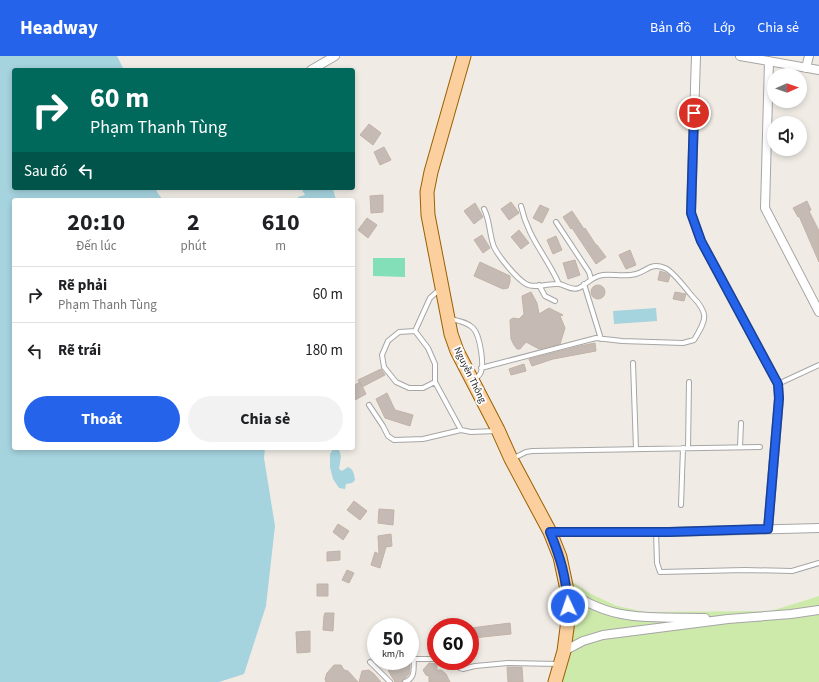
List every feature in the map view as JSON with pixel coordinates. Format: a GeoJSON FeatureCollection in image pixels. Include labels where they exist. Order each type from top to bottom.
{"type":"FeatureCollection","features":[{"type":"Feature","properties":{"kind":"main road","name":"Nguyễn Thông"},"geometry":{"type":"LineString","coordinates":[[464,56],[430,172],[427,192],[428,215],[448,319],[457,351],[498,430],[511,459],[550,532],[560,557],[567,590],[568,620],[562,657],[555,682]]}},
{"type":"Feature","properties":{"kind":"street"},"geometry":{"type":"LineString","coordinates":[[314,68],[335,56]]}},
{"type":"Feature","properties":{"kind":"street"},"geometry":{"type":"LineString","coordinates":[[696,56],[691,213],[701,241],[778,384],[779,398],[768,529]]}},
{"type":"Feature","properties":{"kind":"street"},"geometry":{"type":"LineString","coordinates":[[740,56],[806,68],[809,56]]}},
{"type":"Feature","properties":{"kind":"street"},"geometry":{"type":"LineString","coordinates":[[769,61],[765,208],[819,312]]}},
{"type":"Feature","properties":{"kind":"street"},"geometry":{"type":"LineString","coordinates":[[807,68],[819,70]]}},
{"type":"Feature","properties":{"kind":"street"},"geometry":{"type":"LineString","coordinates":[[550,532],[819,528]]}},
{"type":"Feature","properties":{"kind":"street"},"geometry":{"type":"LineString","coordinates":[[567,590],[606,610],[627,615],[728,619]]}},
{"type":"Feature","properties":{"kind":"street"},"geometry":{"type":"LineString","coordinates":[[562,657],[583,641],[603,635],[728,619],[791,614],[819,610]]}},
{"type":"Feature","properties":{"kind":"lane"},"geometry":{"type":"LineString","coordinates":[[521,206],[527,227],[559,284]]}},
{"type":"Feature","properties":{"kind":"lane"},"geometry":{"type":"LineString","coordinates":[[481,368],[596,338],[622,341],[683,343],[694,340],[702,328],[705,315],[702,305],[669,270],[664,268],[650,266],[638,274],[618,276],[604,275],[591,279],[578,288],[571,289],[559,284],[528,285],[521,280],[503,260],[494,247],[488,215],[484,208]]}},
{"type":"Feature","properties":{"kind":"lane"},"geometry":{"type":"LineString","coordinates":[[556,222],[589,272],[591,279]]}},
{"type":"Feature","properties":{"kind":"lane"},"geometry":{"type":"LineString","coordinates":[[584,284],[601,338]]}},
{"type":"Feature","properties":{"kind":"lane"},"geometry":{"type":"LineString","coordinates":[[539,285],[545,296],[555,302]]}},
{"type":"Feature","properties":{"kind":"lane"},"geometry":{"type":"LineString","coordinates":[[415,331],[430,298],[442,287]]}},
{"type":"Feature","properties":{"kind":"lane"},"geometry":{"type":"LineString","coordinates":[[448,319],[466,323],[474,329],[479,343],[482,360],[481,373],[472,382]]}},
{"type":"Feature","properties":{"kind":"lane"},"geometry":{"type":"LineString","coordinates":[[415,331],[399,332],[388,341],[382,355],[384,366],[396,382],[409,388],[423,388],[435,382]]}},
{"type":"Feature","properties":{"kind":"lane"},"geometry":{"type":"LineString","coordinates":[[415,331],[428,348],[435,364],[435,382],[461,430]]}},
{"type":"Feature","properties":{"kind":"lane"},"geometry":{"type":"LineString","coordinates":[[633,363],[636,449]]}},
{"type":"Feature","properties":{"kind":"lane"},"geometry":{"type":"LineString","coordinates":[[778,384],[819,365]]}},
{"type":"Feature","properties":{"kind":"lane"},"geometry":{"type":"LineString","coordinates":[[681,505],[686,448],[689,382]]}},
{"type":"Feature","properties":{"kind":"lane"},"geometry":{"type":"LineString","coordinates":[[369,405],[388,436],[394,440],[422,439],[461,430],[471,432],[498,430]]}},
{"type":"Feature","properties":{"kind":"lane"},"geometry":{"type":"LineString","coordinates":[[740,447],[741,423]]}},
{"type":"Feature","properties":{"kind":"lane"},"geometry":{"type":"LineString","coordinates":[[511,459],[526,452],[532,451],[760,447]]}},
{"type":"Feature","properties":{"kind":"lane"},"geometry":{"type":"LineString","coordinates":[[656,531],[657,563],[660,572],[792,570],[819,563]]}},
{"type":"Feature","properties":{"kind":"lane"},"geometry":{"type":"LineString","coordinates":[[479,666],[562,657]]}},
{"type":"Feature","properties":{"kind":"lane"},"geometry":{"type":"LineString","coordinates":[[406,682],[410,680],[413,675],[414,659],[427,659]]}},
{"type":"Feature","properties":{"kind":"lane"},"geometry":{"type":"LineString","coordinates":[[378,670],[390,682]]}},
{"type":"Feature","properties":{"kind":"green space"},"geometry":{"type":"Polygon","coordinates":[[[373,258],[405,258],[405,277],[373,276],[373,258]]]}},
{"type":"Feature","properties":{"kind":"green space"},"geometry":{"type":"Polygon","coordinates":[[[572,582],[591,594],[617,606],[646,612],[771,611],[819,596],[819,682],[560,682],[567,661],[576,602],[572,582]]]}},
{"type":"Feature","properties":{"kind":"water"},"geometry":{"type":"Polygon","coordinates":[[[0,56],[117,56],[123,68],[12,68],[12,190],[156,190],[162,198],[12,198],[12,450],[265,450],[264,458],[275,526],[266,606],[244,674],[219,682],[0,682],[0,56]]]}},
{"type":"Feature","properties":{"kind":"water"},"geometry":{"type":"Polygon","coordinates":[[[302,190],[333,190],[335,198],[298,198],[305,195],[302,190]]]}},
{"type":"Feature","properties":{"kind":"water"},"geometry":{"type":"Polygon","coordinates":[[[656,308],[657,321],[614,324],[613,311],[656,308]]]}},
{"type":"Feature","properties":{"kind":"water"},"geometry":{"type":"Polygon","coordinates":[[[332,450],[339,450],[341,456],[339,469],[342,471],[348,467],[353,471],[355,480],[352,483],[346,484],[345,489],[339,488],[333,479],[330,467],[330,454],[332,450]]]}},
{"type":"Feature","properties":{"kind":"building"},"geometry":{"type":"Polygon","coordinates":[[[369,124],[381,133],[373,145],[360,135],[369,124]]]}},
{"type":"Feature","properties":{"kind":"building"},"geometry":{"type":"Polygon","coordinates":[[[384,147],[391,160],[380,165],[374,152],[384,147]]]}},
{"type":"Feature","properties":{"kind":"building"},"geometry":{"type":"Polygon","coordinates":[[[383,195],[383,212],[371,213],[370,196],[383,195]]]}},
{"type":"Feature","properties":{"kind":"building"},"geometry":{"type":"Polygon","coordinates":[[[807,201],[811,210],[809,211],[819,231],[819,262],[799,216],[798,217],[793,208],[807,201]]]}},
{"type":"Feature","properties":{"kind":"building"},"geometry":{"type":"Polygon","coordinates":[[[511,202],[519,213],[509,220],[501,209],[511,202]]]}},
{"type":"Feature","properties":{"kind":"building"},"geometry":{"type":"Polygon","coordinates":[[[475,203],[483,217],[474,224],[464,211],[475,203]]]}},
{"type":"Feature","properties":{"kind":"building"},"geometry":{"type":"Polygon","coordinates":[[[540,205],[549,209],[542,223],[533,218],[540,205]]]}},
{"type":"Feature","properties":{"kind":"building"},"geometry":{"type":"Polygon","coordinates":[[[572,211],[606,257],[596,264],[563,217],[572,211]]]}},
{"type":"Feature","properties":{"kind":"building"},"geometry":{"type":"Polygon","coordinates":[[[367,218],[377,225],[368,238],[358,230],[367,218]]]}},
{"type":"Feature","properties":{"kind":"building"},"geometry":{"type":"Polygon","coordinates":[[[519,230],[529,243],[521,249],[511,237],[519,230]]]}},
{"type":"Feature","properties":{"kind":"building"},"geometry":{"type":"Polygon","coordinates":[[[482,235],[490,248],[483,253],[474,240],[482,235]]]}},
{"type":"Feature","properties":{"kind":"building"},"geometry":{"type":"Polygon","coordinates":[[[556,236],[562,250],[553,254],[547,240],[556,236]]]}},
{"type":"Feature","properties":{"kind":"building"},"geometry":{"type":"Polygon","coordinates":[[[630,250],[636,265],[626,269],[619,255],[630,250]]]}},
{"type":"Feature","properties":{"kind":"building"},"geometry":{"type":"Polygon","coordinates":[[[575,260],[580,275],[568,279],[563,263],[575,260]]]}},
{"type":"Feature","properties":{"kind":"building"},"geometry":{"type":"Polygon","coordinates":[[[480,262],[510,276],[508,288],[503,289],[474,276],[480,262]]]}},
{"type":"Feature","properties":{"kind":"building"},"geometry":{"type":"Polygon","coordinates":[[[660,271],[670,276],[668,282],[658,280],[660,271]]]}},
{"type":"Feature","properties":{"kind":"building"},"geometry":{"type":"Polygon","coordinates":[[[598,285],[603,287],[605,292],[603,297],[598,299],[593,297],[591,292],[593,287],[598,285]]]}},
{"type":"Feature","properties":{"kind":"building"},"geometry":{"type":"Polygon","coordinates":[[[531,292],[537,303],[539,314],[549,308],[563,315],[560,316],[565,328],[560,344],[539,349],[526,342],[520,349],[517,349],[514,345],[511,339],[510,320],[513,318],[519,319],[524,314],[522,296],[531,292]]]}},
{"type":"Feature","properties":{"kind":"building"},"geometry":{"type":"Polygon","coordinates":[[[675,292],[686,294],[684,301],[673,299],[675,292]]]}},
{"type":"Feature","properties":{"kind":"building"},"geometry":{"type":"Polygon","coordinates":[[[595,343],[596,351],[553,359],[532,366],[529,359],[580,346],[595,343]]]}},
{"type":"Feature","properties":{"kind":"building"},"geometry":{"type":"Polygon","coordinates":[[[524,364],[526,371],[511,375],[509,369],[524,364]]]}},
{"type":"Feature","properties":{"kind":"building"},"geometry":{"type":"Polygon","coordinates":[[[381,369],[385,375],[362,387],[358,380],[381,369]]]}},
{"type":"Feature","properties":{"kind":"building"},"geometry":{"type":"Polygon","coordinates":[[[360,382],[366,394],[355,400],[355,385],[360,382]]]}},
{"type":"Feature","properties":{"kind":"building"},"geometry":{"type":"Polygon","coordinates":[[[387,393],[395,410],[413,415],[410,426],[385,418],[376,399],[387,393]]]}},
{"type":"Feature","properties":{"kind":"building"},"geometry":{"type":"Polygon","coordinates":[[[354,501],[367,511],[360,520],[347,510],[354,501]]]}},
{"type":"Feature","properties":{"kind":"building"},"geometry":{"type":"Polygon","coordinates":[[[379,509],[394,510],[393,525],[378,523],[379,509]]]}},
{"type":"Feature","properties":{"kind":"building"},"geometry":{"type":"Polygon","coordinates":[[[338,524],[349,531],[343,540],[333,532],[338,524]]]}},
{"type":"Feature","properties":{"kind":"building"},"geometry":{"type":"Polygon","coordinates":[[[391,534],[392,546],[386,547],[380,568],[371,565],[375,552],[379,554],[378,536],[391,534]]]}},
{"type":"Feature","properties":{"kind":"building"},"geometry":{"type":"Polygon","coordinates":[[[340,551],[340,560],[327,561],[327,552],[340,551]]]}},
{"type":"Feature","properties":{"kind":"building"},"geometry":{"type":"Polygon","coordinates":[[[347,570],[354,573],[349,583],[342,580],[347,570]]]}},
{"type":"Feature","properties":{"kind":"building"},"geometry":{"type":"Polygon","coordinates":[[[317,584],[328,584],[328,596],[317,596],[317,584]]]}},
{"type":"Feature","properties":{"kind":"building"},"geometry":{"type":"Polygon","coordinates":[[[325,613],[334,613],[333,631],[323,630],[325,613]]]}},
{"type":"Feature","properties":{"kind":"building"},"geometry":{"type":"Polygon","coordinates":[[[510,623],[511,634],[479,637],[479,627],[510,623]]]}},
{"type":"Feature","properties":{"kind":"building"},"geometry":{"type":"Polygon","coordinates":[[[310,631],[310,652],[297,653],[296,632],[310,631]]]}},
{"type":"Feature","properties":{"kind":"building"},"geometry":{"type":"Polygon","coordinates":[[[334,665],[341,665],[344,670],[348,671],[358,682],[326,682],[325,679],[327,673],[334,665]]]}},
{"type":"Feature","properties":{"kind":"building"},"geometry":{"type":"Polygon","coordinates":[[[427,665],[427,670],[441,670],[446,674],[450,682],[429,682],[429,676],[426,675],[423,670],[427,665]]]}},
{"type":"Feature","properties":{"kind":"building"},"geometry":{"type":"Polygon","coordinates":[[[507,667],[522,667],[523,682],[508,682],[507,667]]]}},
{"type":"Feature","properties":{"kind":"building"},"geometry":{"type":"Polygon","coordinates":[[[369,670],[381,682],[359,682],[362,671],[369,670]]]}},
{"type":"Feature","properties":{"kind":"building"},"geometry":{"type":"Polygon","coordinates":[[[388,670],[409,670],[409,674],[402,682],[395,682],[388,670]]]}},
{"type":"Feature","properties":{"kind":"route"},"geometry":{"type":"LineString","coordinates":[[568,606],[565,574],[550,532],[669,532],[768,529],[779,398],[778,384],[701,241],[691,213],[694,113]]}}]}
